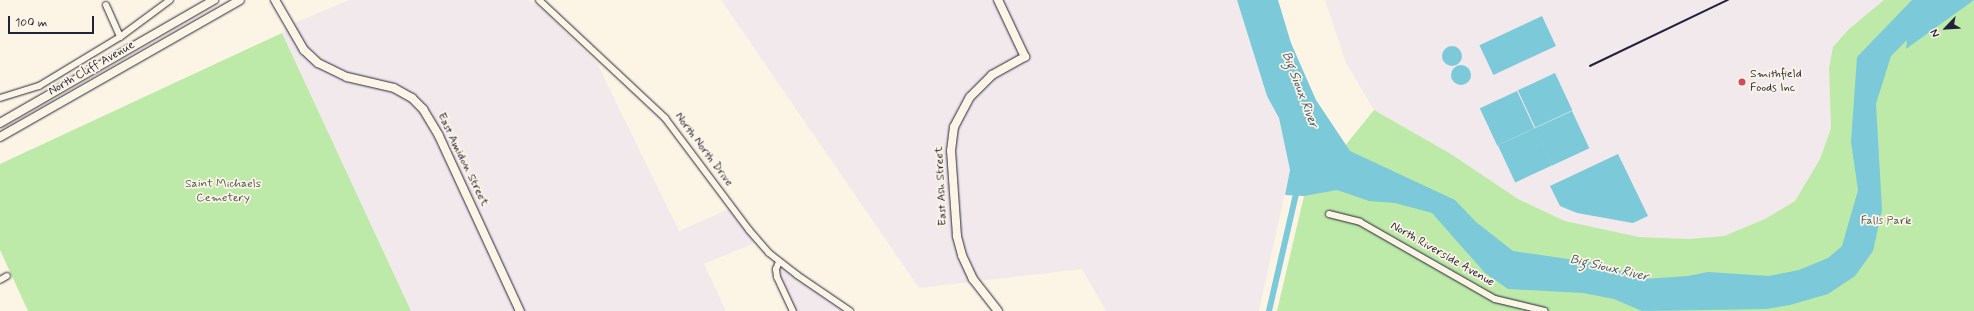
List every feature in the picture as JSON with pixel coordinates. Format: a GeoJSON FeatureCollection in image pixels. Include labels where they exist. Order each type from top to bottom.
{"type":"FeatureCollection","features":[{"type":"Feature","properties":{"kind":"street","name":"North Cliff Avenue"},"geometry":{"type":"LineString","coordinates":[[0,98],[31,90],[120,37],[170,0]]}},
{"type":"Feature","properties":{"kind":"street","name":"North Cliff Avenue"},"geometry":{"type":"LineString","coordinates":[[0,123],[214,0]]}},
{"type":"Feature","properties":{"kind":"street","name":"North Cliff Avenue"},"geometry":{"type":"LineString","coordinates":[[0,137],[240,0]]}},
{"type":"Feature","properties":{"kind":"street","name":"East Amidon Street"},"geometry":{"type":"LineString","coordinates":[[275,0],[304,50],[318,63],[337,74],[394,88],[412,98],[423,109],[439,136],[520,311]]}},
{"type":"Feature","properties":{"kind":"street","name":"North North Drive"},"geometry":{"type":"LineString","coordinates":[[539,0],[665,118],[749,230],[779,262],[850,311]]}},
{"type":"Feature","properties":{"kind":"street","name":"East Ash Street"},"geometry":{"type":"LineString","coordinates":[[998,0],[1025,57],[1000,69],[977,89],[959,115],[952,138],[952,178],[962,255],[975,283],[998,311]]}},
{"type":"Feature","properties":{"kind":"street"},"geometry":{"type":"LineString","coordinates":[[106,5],[120,37]]}},
{"type":"Feature","properties":{"kind":"street","name":"North Riverside Avenue"},"geometry":{"type":"LineString","coordinates":[[1329,214],[1360,222],[1495,299],[1545,311]]}},
{"type":"Feature","properties":{"kind":"street"},"geometry":{"type":"LineString","coordinates":[[779,262],[776,269],[777,277],[793,311]]}},
{"type":"Feature","properties":{"kind":"street"},"geometry":{"type":"LineString","coordinates":[[0,280],[7,276]]}},
{"type":"Feature","properties":{"kind":"shaded area"},"geometry":{"type":"Polygon","coordinates":[[[349,0],[528,0],[542,9],[597,63],[679,231],[729,209],[755,243],[704,264],[726,311],[411,311],[282,33],[294,23],[349,0]]]}},
{"type":"Feature","properties":{"kind":"shaded area"},"geometry":{"type":"Polygon","coordinates":[[[721,0],[1237,0],[1267,96],[1279,118],[1290,170],[1259,311],[1106,311],[1082,269],[919,288],[721,0]]]}},
{"type":"Feature","properties":{"kind":"shaded area"},"geometry":{"type":"Polygon","coordinates":[[[1325,0],[1884,0],[1829,68],[1831,128],[1820,159],[1795,201],[1765,219],[1724,236],[1689,239],[1639,237],[1565,221],[1518,199],[1451,154],[1374,110],[1346,63],[1325,0]]]}},
{"type":"Feature","properties":{"kind":"shaded area"},"geometry":{"type":"Polygon","coordinates":[[[783,268],[845,311],[796,311],[780,275],[783,268]]]}},
{"type":"Feature","properties":{"kind":"green space","name":"Falls Park"},"geometry":{"type":"Polygon","coordinates":[[[1884,0],[1974,0],[1974,311],[1277,311],[1304,196],[1374,110],[1451,154],[1518,199],[1565,221],[1639,237],[1689,239],[1724,236],[1765,219],[1795,201],[1820,159],[1831,128],[1829,68],[1833,47],[1849,29],[1884,0]]]}},
{"type":"Feature","properties":{"kind":"green space","name":"Saint Michaels Cemetery"},"geometry":{"type":"Polygon","coordinates":[[[282,33],[411,311],[28,311],[0,250],[0,164],[282,33]]]}},
{"type":"Feature","properties":{"kind":"water","name":"Big Sioux River"},"geometry":{"type":"Polygon","coordinates":[[[1237,0],[1278,0],[1291,43],[1316,100],[1350,151],[1455,200],[1476,222],[1513,251],[1596,263],[1644,279],[1688,276],[1708,272],[1769,276],[1799,270],[1828,258],[1842,246],[1858,190],[1851,142],[1857,57],[1912,0],[1974,0],[1906,49],[1907,40],[1891,56],[1876,104],[1882,210],[1873,251],[1855,276],[1828,294],[1790,305],[1766,309],[1642,311],[1614,299],[1583,293],[1508,289],[1485,273],[1432,213],[1395,203],[1369,201],[1337,190],[1304,196],[1285,195],[1290,170],[1279,118],[1267,96],[1237,0]]]}},
{"type":"Feature","properties":{"kind":"water"},"geometry":{"type":"Polygon","coordinates":[[[1542,16],[1556,46],[1493,75],[1479,45],[1542,16]]]}},
{"type":"Feature","properties":{"kind":"water"},"geometry":{"type":"Polygon","coordinates":[[[1452,46],[1459,49],[1462,56],[1459,63],[1452,66],[1445,63],[1442,56],[1445,49],[1452,46]]]}},
{"type":"Feature","properties":{"kind":"water"},"geometry":{"type":"Polygon","coordinates":[[[1461,65],[1468,68],[1471,75],[1468,82],[1461,85],[1454,82],[1451,75],[1454,68],[1461,65]]]}},
{"type":"Feature","properties":{"kind":"water"},"geometry":{"type":"Polygon","coordinates":[[[1555,73],[1572,110],[1535,127],[1518,90],[1555,73]]]}},
{"type":"Feature","properties":{"kind":"water"},"geometry":{"type":"Polygon","coordinates":[[[1517,91],[1534,128],[1497,145],[1480,108],[1517,91]]]}},
{"type":"Feature","properties":{"kind":"water"},"geometry":{"type":"Polygon","coordinates":[[[1572,111],[1589,148],[1552,165],[1535,128],[1572,111]]]}},
{"type":"Feature","properties":{"kind":"water"},"geometry":{"type":"Polygon","coordinates":[[[1535,128],[1552,165],[1515,182],[1498,145],[1535,128]]]}},
{"type":"Feature","properties":{"kind":"water"},"geometry":{"type":"Polygon","coordinates":[[[1618,154],[1648,216],[1633,223],[1577,213],[1560,206],[1550,186],[1618,154]]]}},
{"type":"Feature","properties":{"kind":"waterway"},"geometry":{"type":"LineString","coordinates":[[1269,311],[1297,190]]}},
{"type":"Feature","properties":{"kind":"railway"},"geometry":{"type":"LineString","coordinates":[[1590,66],[1728,0]]}},
{"type":"Feature","properties":{"kind":"place","name":"Smithfield Foods Inc"},"geometry":{"type":"Point","coordinates":[1742,82]}}]}
